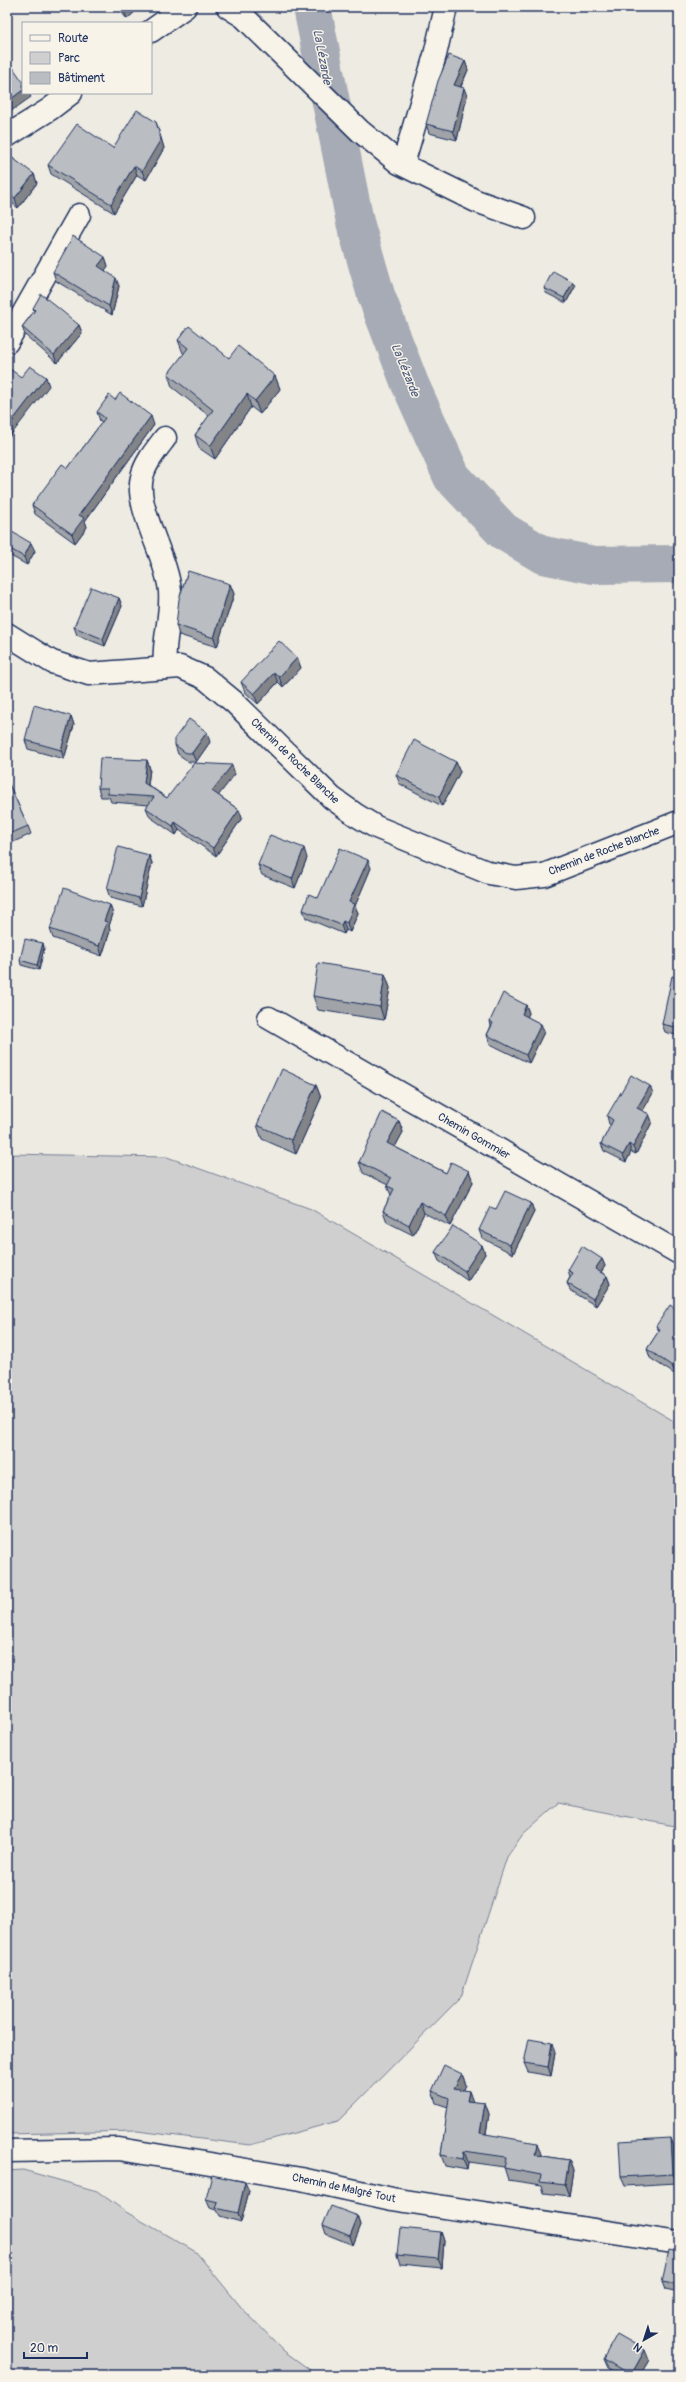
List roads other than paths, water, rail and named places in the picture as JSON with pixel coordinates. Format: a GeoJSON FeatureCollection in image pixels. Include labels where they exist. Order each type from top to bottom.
{"type":"FeatureCollection","features":[{"type":"Feature","properties":{"kind":"street"},"geometry":{"type":"LineString","coordinates":[[152,30],[185,7]]}},
{"type":"Feature","properties":{"kind":"street"},"geometry":{"type":"LineString","coordinates":[[228,7],[244,17],[360,131],[403,164],[476,201],[524,218]]}},
{"type":"Feature","properties":{"kind":"street"},"geometry":{"type":"LineString","coordinates":[[403,164],[435,56],[446,7]]}},
{"type":"Feature","properties":{"kind":"street"},"geometry":{"type":"LineString","coordinates":[[7,136],[70,94]]}},
{"type":"Feature","properties":{"kind":"street"},"geometry":{"type":"LineString","coordinates":[[7,342],[79,214]]}},
{"type":"Feature","properties":{"kind":"street"},"geometry":{"type":"LineString","coordinates":[[165,438],[145,467],[141,488],[148,518],[168,573],[170,610],[163,651],[165,668]]}},
{"type":"Feature","properties":{"kind":"street","name":"Chemin de Roche Blanche"},"geometry":{"type":"LineString","coordinates":[[7,634],[52,662],[89,674],[180,667],[205,678],[234,702],[332,798],[356,815],[376,827],[489,873],[516,878],[544,875],[679,822]]}},
{"type":"Feature","properties":{"kind":"street","name":"Chemin Gommier"},"geometry":{"type":"LineString","coordinates":[[270,1018],[678,1246]]}},
{"type":"Feature","properties":{"kind":"street","name":"Chemin de Malgré Tout"},"geometry":{"type":"LineString","coordinates":[[7,2151],[119,2149],[301,2179],[392,2198],[679,2243]]}},
{"type":"Feature","properties":{"kind":"waterway","name":"La Lézarde"},"geometry":{"type":"LineString","coordinates":[[312,7],[355,222],[376,295],[410,384],[452,477],[503,531],[543,555],[594,565],[679,564]]}}]}
